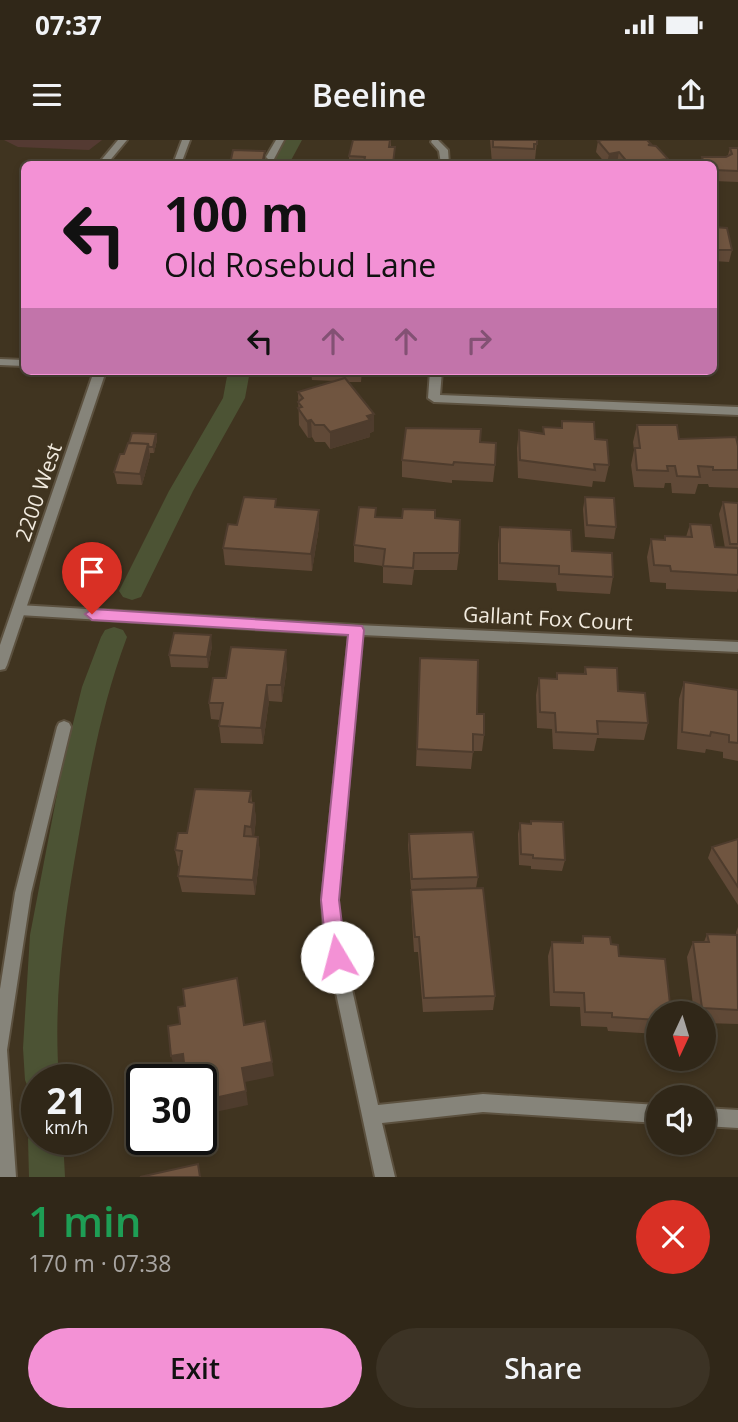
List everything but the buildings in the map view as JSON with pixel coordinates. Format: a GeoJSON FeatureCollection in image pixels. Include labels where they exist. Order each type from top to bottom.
{"type":"FeatureCollection","features":[{"type":"Feature","properties":{"kind":"street"},"geometry":{"type":"LineString","coordinates":[[105,161],[123,140]]}},
{"type":"Feature","properties":{"kind":"street"},"geometry":{"type":"LineString","coordinates":[[178,161],[186,140]]}},
{"type":"Feature","properties":{"kind":"street"},"geometry":{"type":"LineString","coordinates":[[271,157],[280,140]]}},
{"type":"Feature","properties":{"kind":"street"},"geometry":{"type":"LineString","coordinates":[[435,142],[443,150],[445,161]]}},
{"type":"Feature","properties":{"kind":"street"},"geometry":{"type":"LineString","coordinates":[[0,362],[21,363]]}},
{"type":"Feature","properties":{"kind":"street","name":"2200 West"},"geometry":{"type":"LineString","coordinates":[[0,665],[99,375]]}},
{"type":"Feature","properties":{"kind":"street"},"geometry":{"type":"LineString","coordinates":[[436,375],[434,398],[738,411]]}},
{"type":"Feature","properties":{"kind":"street","name":"Gallant Fox Court"},"geometry":{"type":"LineString","coordinates":[[19,610],[356,630],[738,648]]}},
{"type":"Feature","properties":{"kind":"street"},"geometry":{"type":"LineString","coordinates":[[356,630],[330,900],[338,964],[385,1177]]}},
{"type":"Feature","properties":{"kind":"street"},"geometry":{"type":"LineString","coordinates":[[0,1046],[23,893],[64,727]]}},
{"type":"Feature","properties":{"kind":"street"},"geometry":{"type":"LineString","coordinates":[[0,1055],[6,1177]]}},
{"type":"Feature","properties":{"kind":"street"},"geometry":{"type":"LineString","coordinates":[[373,1115],[483,1103],[646,1113]]}},
{"type":"Feature","properties":{"kind":"street"},"geometry":{"type":"LineString","coordinates":[[716,1118],[738,1119]]}},
{"type":"Feature","properties":{"kind":"shaded area"},"geometry":{"type":"Polygon","coordinates":[[[4,140],[102,140],[89,150],[18,147],[4,140]]]}},
{"type":"Feature","properties":{"kind":"waterway"},"geometry":{"type":"LineString","coordinates":[[283,161],[294,140]]}},
{"type":"Feature","properties":{"kind":"waterway"},"geometry":{"type":"LineString","coordinates":[[132,591],[181,491],[234,398],[238,375]]}},
{"type":"Feature","properties":{"kind":"waterway"},"geometry":{"type":"LineString","coordinates":[[41,1064],[46,935],[76,768],[95,687],[114,637]]}},
{"type":"Feature","properties":{"kind":"waterway"},"geometry":{"type":"LineString","coordinates":[[46,1155],[47,1177]]}},
{"type":"Feature","properties":{"kind":"route"},"geometry":{"type":"LineString","coordinates":[[92,614],[356,630],[330,900],[332,936],[337,957]]}}]}
